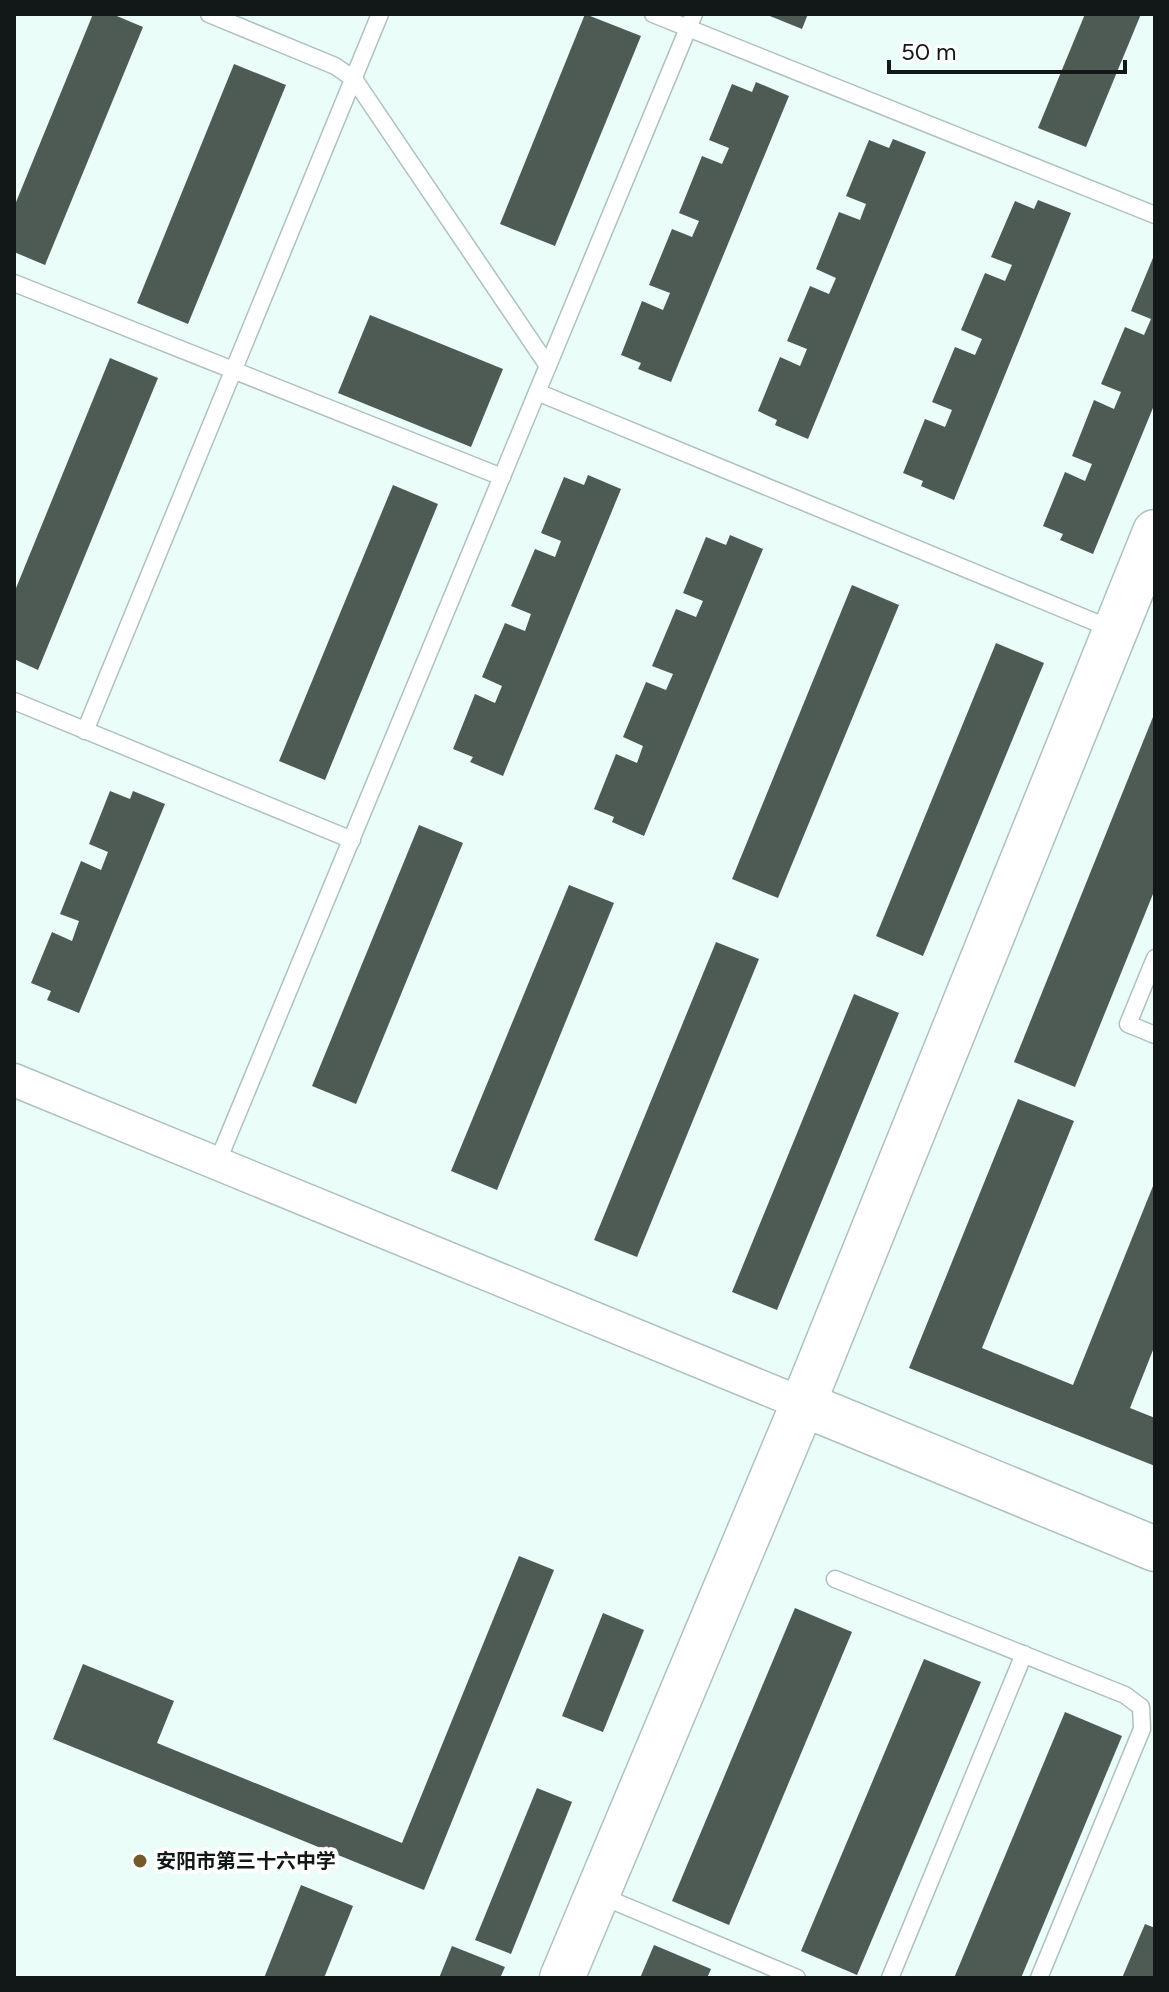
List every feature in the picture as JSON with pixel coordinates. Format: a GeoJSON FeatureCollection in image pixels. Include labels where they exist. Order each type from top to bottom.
{"type":"FeatureCollection","features":[{"type":"Feature","properties":{"kind":"street"},"geometry":{"type":"LineString","coordinates":[[562,1978],[803,1404],[1155,532]]}},
{"type":"Feature","properties":{"kind":"street"},"geometry":{"type":"LineString","coordinates":[[14,1080],[1155,1549]]}},
{"type":"Feature","properties":{"kind":"lane"},"geometry":{"type":"LineString","coordinates":[[209,14],[335,66],[354,79],[548,366]]}},
{"type":"Feature","properties":{"kind":"lane"},"geometry":{"type":"LineString","coordinates":[[85,731],[380,14]]}},
{"type":"Feature","properties":{"kind":"lane"},"geometry":{"type":"LineString","coordinates":[[653,14],[691,21],[1155,215]]}},
{"type":"Feature","properties":{"kind":"lane"},"geometry":{"type":"LineString","coordinates":[[217,1163],[691,21]]}},
{"type":"Feature","properties":{"kind":"lane"},"geometry":{"type":"LineString","coordinates":[[14,283],[502,477]]}},
{"type":"Feature","properties":{"kind":"lane"},"geometry":{"type":"LineString","coordinates":[[537,392],[1115,631]]}},
{"type":"Feature","properties":{"kind":"lane"},"geometry":{"type":"LineString","coordinates":[[14,701],[352,840]]}},
{"type":"Feature","properties":{"kind":"lane"},"geometry":{"type":"LineString","coordinates":[[1155,958],[1128,1024],[1155,1035]]}},
{"type":"Feature","properties":{"kind":"lane"},"geometry":{"type":"LineString","coordinates":[[835,1579],[1125,1695],[1141,1707],[1142,1729],[1039,1978]]}},
{"type":"Feature","properties":{"kind":"lane"},"geometry":{"type":"LineString","coordinates":[[890,1978],[1024,1654]]}},
{"type":"Feature","properties":{"kind":"lane"},"geometry":{"type":"LineString","coordinates":[[597,1894],[797,1978]]}},
{"type":"Feature","properties":{"kind":"building"},"geometry":{"type":"Polygon","coordinates":[[[93,14],[112,14],[143,27],[45,265],[14,252],[14,207],[93,14]]]}},
{"type":"Feature","properties":{"kind":"building"},"geometry":{"type":"Polygon","coordinates":[[[585,14],[641,36],[555,246],[500,224],[585,14]]]}},
{"type":"Feature","properties":{"kind":"building"},"geometry":{"type":"Polygon","coordinates":[[[765,14],[808,14],[802,29],[765,14]]]}},
{"type":"Feature","properties":{"kind":"building"},"geometry":{"type":"Polygon","coordinates":[[[1085,14],[1141,14],[1086,147],[1038,128],[1085,14]]]}},
{"type":"Feature","properties":{"kind":"building"},"geometry":{"type":"Polygon","coordinates":[[[234,64],[286,85],[188,324],[137,303],[234,64]]]}},
{"type":"Feature","properties":{"kind":"building"},"geometry":{"type":"Polygon","coordinates":[[[756,82],[789,96],[671,382],[638,369],[641,363],[621,355],[642,301],[663,310],[670,293],[649,285],[672,229],[692,237],[699,221],[679,213],[702,156],[722,164],[729,148],[709,140],[732,84],[752,92],[756,82]]]}},
{"type":"Feature","properties":{"kind":"building"},"geometry":{"type":"Polygon","coordinates":[[[893,139],[926,152],[808,439],[775,425],[777,420],[758,411],[780,357],[800,366],[807,349],[787,341],[810,286],[829,294],[836,278],[816,269],[839,212],[860,220],[866,204],[846,196],[869,140],[889,148],[893,139]]]}},
{"type":"Feature","properties":{"kind":"building"},"geometry":{"type":"Polygon","coordinates":[[[1038,200],[1071,213],[954,500],[921,486],[923,481],[903,473],[925,419],[945,427],[952,410],[932,402],[955,347],[975,355],[982,339],[961,330],[985,273],[1005,281],[1012,265],[991,257],[1015,201],[1034,209],[1038,200]]]}},
{"type":"Feature","properties":{"kind":"building"},"geometry":{"type":"Polygon","coordinates":[[[1155,253],[1155,403],[1093,554],[1060,540],[1063,534],[1043,526],[1065,472],[1085,481],[1092,464],[1072,456],[1094,400],[1114,409],[1121,392],[1101,384],[1125,327],[1144,335],[1151,319],[1131,311],[1155,253]]]}},
{"type":"Feature","properties":{"kind":"building"},"geometry":{"type":"Polygon","coordinates":[[[370,315],[503,369],[471,447],[338,393],[370,315]]]}},
{"type":"Feature","properties":{"kind":"building"},"geometry":{"type":"Polygon","coordinates":[[[110,358],[158,378],[38,670],[14,659],[14,593],[110,358]]]}},
{"type":"Feature","properties":{"kind":"building"},"geometry":{"type":"Polygon","coordinates":[[[588,475],[621,489],[503,776],[470,762],[473,757],[453,749],[475,694],[495,703],[502,686],[482,677],[505,623],[525,631],[531,614],[511,606],[535,549],[555,557],[561,541],[541,533],[564,477],[584,485],[588,475]]]}},
{"type":"Feature","properties":{"kind":"building"},"geometry":{"type":"Polygon","coordinates":[[[393,485],[438,504],[325,780],[279,761],[393,485]]]}},
{"type":"Feature","properties":{"kind":"building"},"geometry":{"type":"Polygon","coordinates":[[[730,535],[763,549],[644,836],[612,822],[614,817],[594,809],[616,754],[637,763],[643,746],[623,737],[646,682],[666,690],[673,674],[652,666],[676,609],[696,617],[703,601],[683,593],[706,537],[726,545],[730,535]]]}},
{"type":"Feature","properties":{"kind":"building"},"geometry":{"type":"Polygon","coordinates":[[[852,585],[899,605],[778,898],[732,879],[852,585]]]}},
{"type":"Feature","properties":{"kind":"building"},"geometry":{"type":"Polygon","coordinates":[[[996,643],[1044,663],[923,956],[876,936],[996,643]]]}},
{"type":"Feature","properties":{"kind":"building"},"geometry":{"type":"Polygon","coordinates":[[[1155,712],[1155,889],[1075,1087],[1014,1062],[1155,712]]]}},
{"type":"Feature","properties":{"kind":"building"},"geometry":{"type":"Polygon","coordinates":[[[110,791],[130,799],[133,791],[165,804],[79,1013],[47,1000],[51,991],[31,983],[52,932],[72,941],[79,921],[60,914],[81,861],[101,870],[108,852],[89,844],[110,791]]]}},
{"type":"Feature","properties":{"kind":"building"},"geometry":{"type":"Polygon","coordinates":[[[419,825],[463,843],[356,1104],[312,1086],[419,825]]]}},
{"type":"Feature","properties":{"kind":"building"},"geometry":{"type":"Polygon","coordinates":[[[569,885],[614,903],[497,1190],[451,1171],[569,885]]]}},
{"type":"Feature","properties":{"kind":"building"},"geometry":{"type":"Polygon","coordinates":[[[716,942],[759,959],[637,1257],[594,1240],[716,942]]]}},
{"type":"Feature","properties":{"kind":"building"},"geometry":{"type":"Polygon","coordinates":[[[854,994],[899,1013],[777,1310],[732,1292],[854,994]]]}},
{"type":"Feature","properties":{"kind":"building"},"geometry":{"type":"Polygon","coordinates":[[[1018,1099],[1074,1121],[982,1348],[1073,1385],[1155,1181],[1155,1345],[1130,1408],[1155,1418],[1155,1466],[909,1368],[1018,1099]]]}},
{"type":"Feature","properties":{"kind":"building"},"geometry":{"type":"Polygon","coordinates":[[[519,1556],[554,1570],[424,1890],[53,1739],[83,1664],[174,1701],[157,1743],[402,1843],[519,1556]]]}},
{"type":"Feature","properties":{"kind":"building"},"geometry":{"type":"Polygon","coordinates":[[[795,1608],[852,1632],[729,1925],[672,1901],[795,1608]]]}},
{"type":"Feature","properties":{"kind":"building"},"geometry":{"type":"Polygon","coordinates":[[[603,1613],[644,1630],[603,1732],[562,1716],[603,1613]]]}},
{"type":"Feature","properties":{"kind":"building"},"geometry":{"type":"Polygon","coordinates":[[[924,1659],[981,1682],[857,1975],[801,1951],[924,1659]]]}},
{"type":"Feature","properties":{"kind":"building"},"geometry":{"type":"Polygon","coordinates":[[[1065,1712],[1122,1736],[1021,1978],[954,1978],[1065,1712]]]}},
{"type":"Feature","properties":{"kind":"building"},"geometry":{"type":"Polygon","coordinates":[[[537,1788],[572,1802],[511,1954],[475,1940],[537,1788]]]}},
{"type":"Feature","properties":{"kind":"building"},"geometry":{"type":"Polygon","coordinates":[[[301,1885],[353,1906],[324,1978],[264,1978],[301,1885]]]}},
{"type":"Feature","properties":{"kind":"building"},"geometry":{"type":"Polygon","coordinates":[[[1145,1924],[1155,1928],[1155,1978],[1122,1978],[1145,1924]]]}},
{"type":"Feature","properties":{"kind":"building"},"geometry":{"type":"Polygon","coordinates":[[[654,1945],[711,1969],[707,1978],[640,1978],[654,1945]]]}},
{"type":"Feature","properties":{"kind":"building"},"geometry":{"type":"Polygon","coordinates":[[[452,1946],[505,1967],[500,1978],[439,1978],[452,1946]]]}},
{"type":"Feature","properties":{"kind":"place","name":"安阳市第三十六中学"},"geometry":{"type":"Point","coordinates":[140,1861]}}]}
